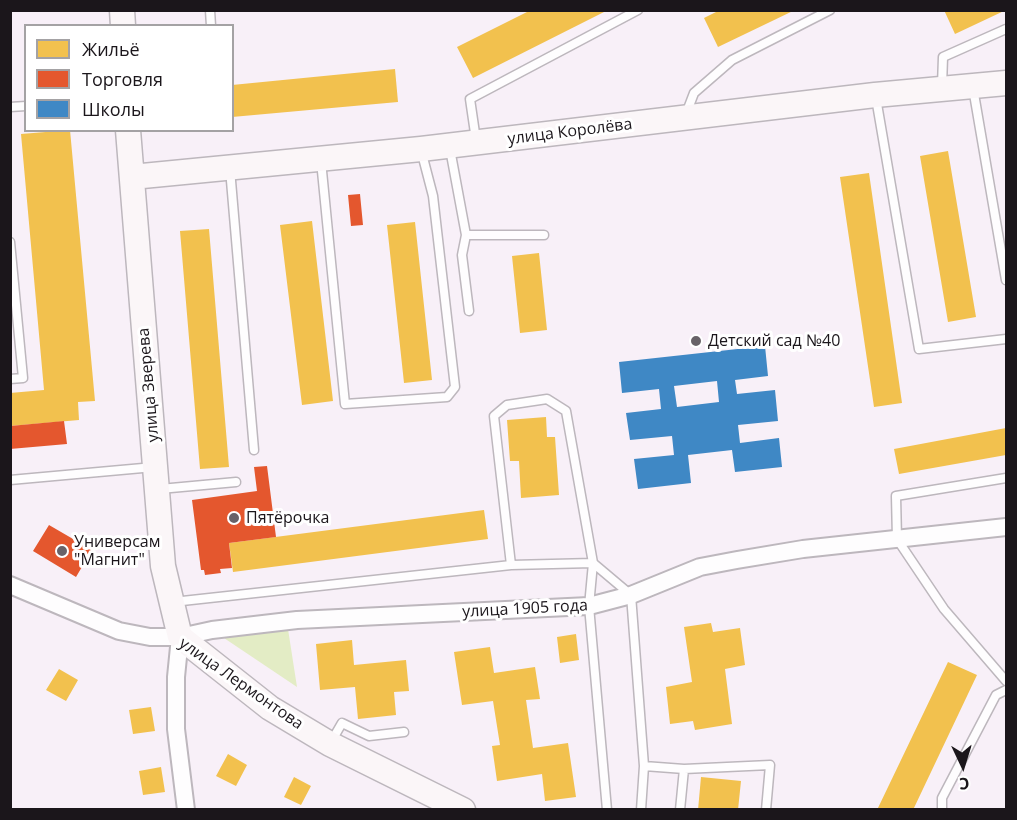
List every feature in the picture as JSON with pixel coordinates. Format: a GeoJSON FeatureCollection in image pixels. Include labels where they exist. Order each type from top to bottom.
{"type":"FeatureCollection","features":[{"type":"Feature","properties":{"kind":"main road","name":"улица Королёва"},"geometry":{"type":"LineString","coordinates":[[132,177],[477,143],[875,95],[1006,83]]}},
{"type":"Feature","properties":{"kind":"main road","name":"улица Зверева"},"geometry":{"type":"LineString","coordinates":[[128,132],[163,566],[170,603],[180,637]]}},
{"type":"Feature","properties":{"kind":"main road","name":"улица Лермонтова"},"geometry":{"type":"LineString","coordinates":[[180,637],[270,708],[330,744],[463,810]]}},
{"type":"Feature","properties":{"kind":"street","name":"улица 1905 года"},"geometry":{"type":"LineString","coordinates":[[180,637],[212,630],[297,620],[589,606],[631,595],[700,567],[803,549],[1006,527]]}},
{"type":"Feature","properties":{"kind":"street","name":"улица Лермонтова"},"geometry":{"type":"LineString","coordinates":[[10,585],[119,631],[150,637],[180,637]]}},
{"type":"Feature","properties":{"kind":"street"},"geometry":{"type":"LineString","coordinates":[[180,637],[176,677],[176,729],[186,810]]}},
{"type":"Feature","properties":{"kind":"lane"},"geometry":{"type":"LineString","coordinates":[[477,143],[470,99],[638,10]]}},
{"type":"Feature","properties":{"kind":"lane"},"geometry":{"type":"LineString","coordinates":[[684,118],[694,93],[732,60],[830,10]]}},
{"type":"Feature","properties":{"kind":"lane"},"geometry":{"type":"LineString","coordinates":[[942,90],[943,57],[1006,29]]}},
{"type":"Feature","properties":{"kind":"lane"},"geometry":{"type":"LineString","coordinates":[[973,87],[1006,280]]}},
{"type":"Feature","properties":{"kind":"lane"},"geometry":{"type":"LineString","coordinates":[[875,95],[919,349],[1006,339]]}},
{"type":"Feature","properties":{"kind":"lane"},"geometry":{"type":"LineString","coordinates":[[449,146],[466,235],[462,255],[469,311]]}},
{"type":"Feature","properties":{"kind":"lane"},"geometry":{"type":"LineString","coordinates":[[321,159],[345,404],[447,397],[455,387],[433,196],[420,149]]}},
{"type":"Feature","properties":{"kind":"lane"},"geometry":{"type":"LineString","coordinates":[[230,168],[254,450]]}},
{"type":"Feature","properties":{"kind":"lane"},"geometry":{"type":"LineString","coordinates":[[466,235],[544,235]]}},
{"type":"Feature","properties":{"kind":"lane"},"geometry":{"type":"LineString","coordinates":[[10,242],[23,378],[10,379]]}},
{"type":"Feature","properties":{"kind":"lane"},"geometry":{"type":"LineString","coordinates":[[511,565],[494,416],[507,405],[547,399],[566,411],[593,563],[589,606],[607,810]]}},
{"type":"Feature","properties":{"kind":"lane"},"geometry":{"type":"LineString","coordinates":[[10,480],[156,478],[236,482]]}},
{"type":"Feature","properties":{"kind":"lane"},"geometry":{"type":"LineString","coordinates":[[1006,478],[896,496],[897,539],[944,609],[1006,681]]}},
{"type":"Feature","properties":{"kind":"lane"},"geometry":{"type":"LineString","coordinates":[[170,603],[511,565],[593,563],[631,595],[644,766],[641,810]]}},
{"type":"Feature","properties":{"kind":"lane"},"geometry":{"type":"LineString","coordinates":[[942,810],[942,798],[996,694],[1006,690]]}},
{"type":"Feature","properties":{"kind":"lane"},"geometry":{"type":"LineString","coordinates":[[330,744],[342,723],[369,736],[404,732]]}},
{"type":"Feature","properties":{"kind":"lane"},"geometry":{"type":"LineString","coordinates":[[644,766],[684,769],[770,765],[765,810]]}},
{"type":"Feature","properties":{"kind":"lane"},"geometry":{"type":"LineString","coordinates":[[680,810],[684,769]]}},
{"type":"Feature","properties":{"kind":"green space"},"geometry":{"type":"Polygon","coordinates":[[[288,629],[297,687],[221,636],[288,629]]]}},
{"type":"Feature","properties":{"kind":"building: Жильё"},"geometry":{"type":"Polygon","coordinates":[[[531,10],[608,10],[473,78],[457,47],[531,10]]]}},
{"type":"Feature","properties":{"kind":"building: Жильё"},"geometry":{"type":"Polygon","coordinates":[[[720,10],[795,10],[718,47],[704,18],[720,10]]]}},
{"type":"Feature","properties":{"kind":"building: Жильё"},"geometry":{"type":"Polygon","coordinates":[[[944,10],[1006,10],[955,34],[944,10]]]}},
{"type":"Feature","properties":{"kind":"building: Жильё"},"geometry":{"type":"Polygon","coordinates":[[[395,69],[398,102],[234,117],[234,85],[395,69]]]}},
{"type":"Feature","properties":{"kind":"building: Жильё"},"geometry":{"type":"Polygon","coordinates":[[[70,132],[95,401],[78,402],[79,420],[10,426],[10,393],[44,390],[21,134],[70,132]]]}},
{"type":"Feature","properties":{"kind":"building: Жильё"},"geometry":{"type":"Polygon","coordinates":[[[948,151],[976,317],[948,322],[920,156],[948,151]]]}},
{"type":"Feature","properties":{"kind":"building: Жильё"},"geometry":{"type":"Polygon","coordinates":[[[869,173],[902,403],[874,407],[840,177],[869,173]]]}},
{"type":"Feature","properties":{"kind":"building: Жильё"},"geometry":{"type":"Polygon","coordinates":[[[312,221],[333,401],[302,405],[280,225],[312,221]]]}},
{"type":"Feature","properties":{"kind":"building: Жильё"},"geometry":{"type":"Polygon","coordinates":[[[415,222],[432,380],[404,383],[387,225],[415,222]]]}},
{"type":"Feature","properties":{"kind":"building: Жильё"},"geometry":{"type":"Polygon","coordinates":[[[209,229],[229,467],[200,469],[180,231],[209,229]]]}},
{"type":"Feature","properties":{"kind":"building: Жильё"},"geometry":{"type":"Polygon","coordinates":[[[539,253],[547,330],[520,333],[512,256],[539,253]]]}},
{"type":"Feature","properties":{"kind":"building: Жильё"},"geometry":{"type":"Polygon","coordinates":[[[546,417],[547,437],[555,437],[559,495],[521,498],[519,461],[510,461],[507,420],[546,417]]]}},
{"type":"Feature","properties":{"kind":"building: Жильё"},"geometry":{"type":"Polygon","coordinates":[[[1006,428],[1006,455],[899,474],[894,449],[1006,428]]]}},
{"type":"Feature","properties":{"kind":"building: Жильё"},"geometry":{"type":"Polygon","coordinates":[[[484,510],[488,539],[233,572],[229,543],[484,510]]]}},
{"type":"Feature","properties":{"kind":"building: Жильё"},"geometry":{"type":"Polygon","coordinates":[[[711,623],[713,632],[740,628],[745,665],[725,669],[732,724],[695,730],[693,721],[670,724],[666,687],[692,682],[684,627],[711,623]]]}},
{"type":"Feature","properties":{"kind":"building: Жильё"},"geometry":{"type":"Polygon","coordinates":[[[576,634],[579,660],[560,663],[557,637],[576,634]]]}},
{"type":"Feature","properties":{"kind":"building: Жильё"},"geometry":{"type":"Polygon","coordinates":[[[352,640],[354,665],[406,660],[409,691],[394,692],[396,715],[358,719],[355,687],[320,690],[316,644],[352,640]]]}},
{"type":"Feature","properties":{"kind":"building: Жильё"},"geometry":{"type":"Polygon","coordinates":[[[490,647],[494,673],[535,667],[540,699],[526,700],[533,748],[568,743],[576,797],[545,801],[542,774],[497,781],[492,746],[500,745],[493,701],[462,705],[454,652],[490,647]]]}},
{"type":"Feature","properties":{"kind":"building: Жильё"},"geometry":{"type":"Polygon","coordinates":[[[948,662],[977,675],[913,810],[877,810],[948,662]]]}},
{"type":"Feature","properties":{"kind":"building: Жильё"},"geometry":{"type":"Polygon","coordinates":[[[59,669],[78,680],[66,701],[46,690],[59,669]]]}},
{"type":"Feature","properties":{"kind":"building: Жильё"},"geometry":{"type":"Polygon","coordinates":[[[151,707],[155,731],[133,734],[129,710],[151,707]]]}},
{"type":"Feature","properties":{"kind":"building: Жильё"},"geometry":{"type":"Polygon","coordinates":[[[228,754],[247,765],[236,786],[216,776],[228,754]]]}},
{"type":"Feature","properties":{"kind":"building: Жильё"},"geometry":{"type":"Polygon","coordinates":[[[161,767],[165,792],[143,795],[139,771],[161,767]]]}},
{"type":"Feature","properties":{"kind":"building: Жильё"},"geometry":{"type":"Polygon","coordinates":[[[294,777],[311,786],[301,805],[284,797],[294,777]]]}},
{"type":"Feature","properties":{"kind":"building: Жильё"},"geometry":{"type":"Polygon","coordinates":[[[701,777],[741,781],[738,810],[698,810],[701,777]]]}},
{"type":"Feature","properties":{"kind":"building: Торговля"},"geometry":{"type":"Polygon","coordinates":[[[360,194],[363,225],[351,226],[348,195],[360,194]]]}},
{"type":"Feature","properties":{"kind":"building: Торговля"},"geometry":{"type":"Polygon","coordinates":[[[64,421],[67,444],[10,449],[10,426],[64,421]]]}},
{"type":"Feature","properties":{"kind":"building: Торговля","name":"Пятёрочка"},"geometry":{"type":"Polygon","coordinates":[[[267,466],[276,537],[229,543],[232,568],[220,569],[221,573],[205,575],[204,570],[201,570],[192,500],[257,491],[254,467],[267,466]]]}},
{"type":"Feature","properties":{"kind":"building: Торговля","name":"Универсам \"Магнит\""},"geometry":{"type":"Polygon","coordinates":[[[49,525],[92,550],[76,577],[33,551],[49,525]]]}},
{"type":"Feature","properties":{"kind":"building: Школы"},"geometry":{"type":"Polygon","coordinates":[[[765,346],[768,376],[735,380],[737,394],[775,390],[778,421],[738,425],[740,443],[779,438],[782,467],[735,472],[732,450],[688,455],[691,483],[638,489],[634,459],[674,455],[672,436],[630,440],[626,413],[661,409],[659,389],[622,393],[619,362],[765,346]],[[717,381],[674,386],[677,407],[719,402],[717,381]]]}},
{"type":"Feature","properties":{"kind":"place","name":"Детский сад №40"},"geometry":{"type":"Point","coordinates":[696,341]}},
{"type":"Feature","properties":{"kind":"place","name":"Пятёрочка"},"geometry":{"type":"Point","coordinates":[234,518]}},
{"type":"Feature","properties":{"kind":"place","name":"Универсам \"Магнит\""},"geometry":{"type":"Point","coordinates":[62,551]}}]}
